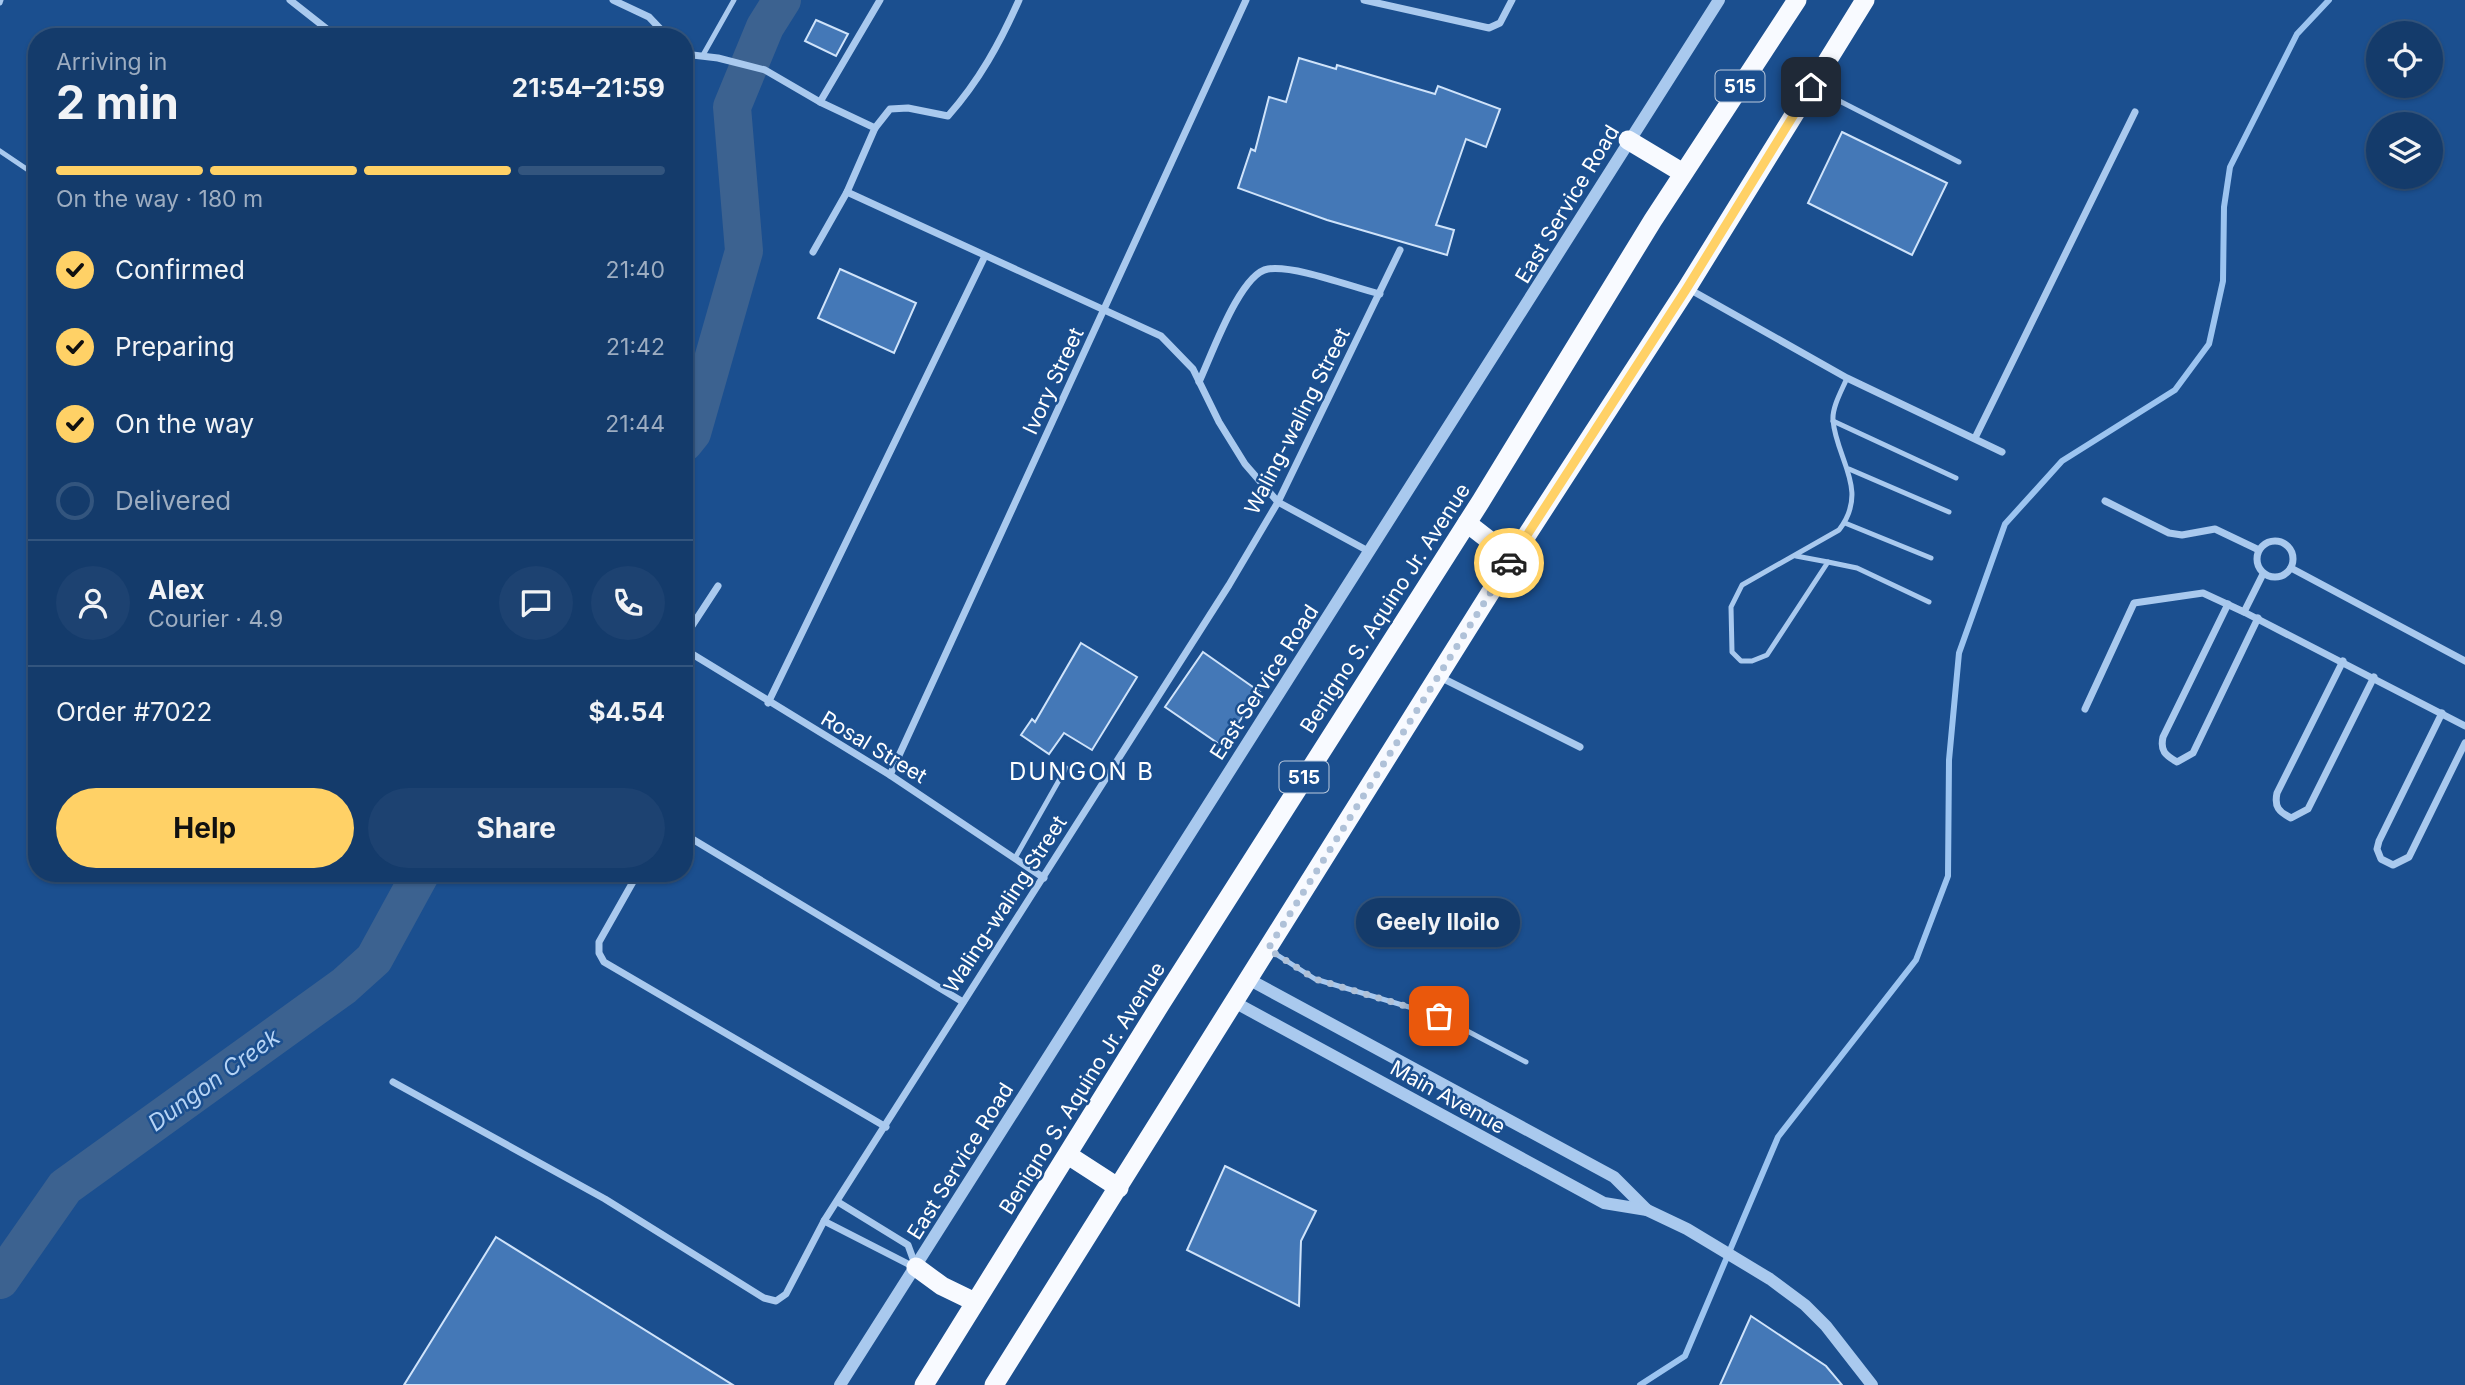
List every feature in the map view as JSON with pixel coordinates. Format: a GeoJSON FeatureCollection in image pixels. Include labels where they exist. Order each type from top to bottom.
{"type":"FeatureCollection","features":[{"type":"Feature","properties":{"kind":"highway","name":"Benigno S. Aquino Jr. Avenue"},"geometry":{"type":"LineString","coordinates":[[924,1385],[1160,1004],[1467,523],[1683,173],[1797,0]]}},
{"type":"Feature","properties":{"kind":"highway"},"geometry":{"type":"LineString","coordinates":[[994,1385],[1236,1003],[1512,558],[1687,288],[1865,0]]}},
{"type":"Feature","properties":{"kind":"highway"},"geometry":{"type":"LineString","coordinates":[[1628,140],[1683,173]]}},
{"type":"Feature","properties":{"kind":"highway"},"geometry":{"type":"LineString","coordinates":[[1467,523],[1512,558]]}},
{"type":"Feature","properties":{"kind":"highway"},"geometry":{"type":"LineString","coordinates":[[1068,1155],[1119,1188]]}},
{"type":"Feature","properties":{"kind":"highway"},"geometry":{"type":"LineString","coordinates":[[916,1268],[942,1286],[975,1302]]}},
{"type":"Feature","properties":{"kind":"street"},"geometry":{"type":"LineString","coordinates":[[290,0],[326,28]]}},
{"type":"Feature","properties":{"kind":"street"},"geometry":{"type":"LineString","coordinates":[[613,0],[649,17],[659,28]]}},
{"type":"Feature","properties":{"kind":"street"},"geometry":{"type":"LineString","coordinates":[[820,102],[880,0]]}},
{"type":"Feature","properties":{"kind":"street"},"geometry":{"type":"LineString","coordinates":[[813,252],[847,192],[875,128],[890,109],[908,108],[948,116],[972,89],[1002,38],[1019,0]]}},
{"type":"Feature","properties":{"kind":"street","name":"Ivory Street"},"geometry":{"type":"LineString","coordinates":[[890,775],[1246,0]]}},
{"type":"Feature","properties":{"kind":"street"},"geometry":{"type":"LineString","coordinates":[[1364,0],[1489,29],[1500,23],[1512,0]]}},
{"type":"Feature","properties":{"kind":"street","name":"East Service Road"},"geometry":{"type":"LineString","coordinates":[[840,1385],[1095,980],[1547,275],[1628,140],[1719,0]]}},
{"type":"Feature","properties":{"kind":"street"},"geometry":{"type":"LineString","coordinates":[[693,54],[765,70],[820,102],[875,128]]}},
{"type":"Feature","properties":{"kind":"street"},"geometry":{"type":"LineString","coordinates":[[1975,438],[2135,112]]}},
{"type":"Feature","properties":{"kind":"street"},"geometry":{"type":"LineString","coordinates":[[847,192],[984,258],[1161,336],[1193,369],[1245,464],[1278,502],[1371,552]]}},
{"type":"Feature","properties":{"kind":"street","name":"Waling-waling Street"},"geometry":{"type":"LineString","coordinates":[[393,1082],[605,1199],[764,1298],[776,1301],[786,1294],[824,1221],[1044,878],[1229,585],[1278,502],[1399,250]]}},
{"type":"Feature","properties":{"kind":"street"},"geometry":{"type":"LineString","coordinates":[[768,703],[984,258]]}},
{"type":"Feature","properties":{"kind":"street"},"geometry":{"type":"LineString","coordinates":[[1199,382],[1237,300],[1254,275],[1267,269],[1287,270],[1380,294]]}},
{"type":"Feature","properties":{"kind":"street"},"geometry":{"type":"LineString","coordinates":[[1687,288],[1847,378],[2002,452]]}},
{"type":"Feature","properties":{"kind":"street"},"geometry":{"type":"LineString","coordinates":[[2105,501],[2169,533],[2182,534],[2215,529],[2259,550]]}},
{"type":"Feature","properties":{"kind":"street"},"geometry":{"type":"LineString","coordinates":[[2272,540],[2281,541],[2289,546],[2293,555],[2291,568],[2279,577],[2263,574],[2258,566],[2259,550],[2272,540]]}},
{"type":"Feature","properties":{"kind":"street"},"geometry":{"type":"LineString","coordinates":[[2291,568],[2465,662]]}},
{"type":"Feature","properties":{"kind":"street"},"geometry":{"type":"LineString","coordinates":[[2244,612],[2263,574]]}},
{"type":"Feature","properties":{"kind":"street"},"geometry":{"type":"LineString","coordinates":[[693,624],[718,586]]}},
{"type":"Feature","properties":{"kind":"street"},"geometry":{"type":"LineString","coordinates":[[2084,709],[2134,603],[2203,593],[2343,661],[2465,726]]}},
{"type":"Feature","properties":{"kind":"street"},"geometry":{"type":"LineString","coordinates":[[2228,604],[2163,737],[2161,746],[2165,755],[2177,762],[2193,752],[2258,618]]}},
{"type":"Feature","properties":{"kind":"street","name":"Rosal Street"},"geometry":{"type":"LineString","coordinates":[[693,655],[890,775],[1044,878]]}},
{"type":"Feature","properties":{"kind":"street"},"geometry":{"type":"LineString","coordinates":[[2343,661],[2277,793],[2275,802],[2279,812],[2291,818],[2308,809],[2374,677]]}},
{"type":"Feature","properties":{"kind":"street"},"geometry":{"type":"LineString","coordinates":[[1439,677],[1580,747]]}},
{"type":"Feature","properties":{"kind":"street"},"geometry":{"type":"LineString","coordinates":[[2441,713],[2379,841],[2377,849],[2381,859],[2393,865],[2410,857],[2465,743]]}},
{"type":"Feature","properties":{"kind":"street"},"geometry":{"type":"LineString","coordinates":[[693,839],[963,1002]]}},
{"type":"Feature","properties":{"kind":"street"},"geometry":{"type":"LineString","coordinates":[[633,882],[599,942],[599,953],[604,962],[886,1127]]}},
{"type":"Feature","properties":{"kind":"street","name":"Main Avenue"},"geometry":{"type":"LineString","coordinates":[[1250,980],[1614,1177],[1647,1210]]}},
{"type":"Feature","properties":{"kind":"street","name":"Main Avenue"},"geometry":{"type":"LineString","coordinates":[[1236,1003],[1604,1203],[1647,1210],[1687,1228],[1770,1279],[1805,1305],[1826,1326],[1872,1385]]}},
{"type":"Feature","properties":{"kind":"street"},"geometry":{"type":"LineString","coordinates":[[838,1202],[908,1245],[916,1268]]}},
{"type":"Feature","properties":{"kind":"street"},"geometry":{"type":"LineString","coordinates":[[824,1221],[916,1268]]}},
{"type":"Feature","properties":{"kind":"lane"},"geometry":{"type":"LineString","coordinates":[[703,55],[734,0]]}},
{"type":"Feature","properties":{"kind":"lane"},"geometry":{"type":"LineString","coordinates":[[1811,87],[1830,99],[1959,162]]}},
{"type":"Feature","properties":{"kind":"lane"},"geometry":{"type":"LineString","coordinates":[[0,151],[28,170]]}},
{"type":"Feature","properties":{"kind":"lane"},"geometry":{"type":"LineString","coordinates":[[1828,562],[1768,655],[1741,661],[1732,652],[1731,607],[1741,585],[1796,556],[1839,530],[1845,523],[1852,489],[1849,469],[1833,421],[1847,378]]}},
{"type":"Feature","properties":{"kind":"lane"},"geometry":{"type":"LineString","coordinates":[[1833,421],[1956,478]]}},
{"type":"Feature","properties":{"kind":"lane"},"geometry":{"type":"LineString","coordinates":[[1849,469],[1949,512]]}},
{"type":"Feature","properties":{"kind":"lane"},"geometry":{"type":"LineString","coordinates":[[1845,523],[1931,558]]}},
{"type":"Feature","properties":{"kind":"lane"},"geometry":{"type":"LineString","coordinates":[[1796,556],[1857,568],[1929,602]]}},
{"type":"Feature","properties":{"kind":"lane"},"geometry":{"type":"LineString","coordinates":[[1015,858],[1066,768]]}},
{"type":"Feature","properties":{"kind":"lane"},"geometry":{"type":"LineString","coordinates":[[1268,949],[1315,979],[1439,1016],[1526,1062]]}},
{"type":"Feature","properties":{"kind":"building"},"geometry":{"type":"Polygon","coordinates":[[[816,20],[848,34],[836,56],[805,41],[816,20]]]}},
{"type":"Feature","properties":{"kind":"building"},"geometry":{"type":"Polygon","coordinates":[[[1299,58],[1336,69],[1337,65],[1435,94],[1438,86],[1500,109],[1486,147],[1466,139],[1436,225],[1454,230],[1447,255],[1327,220],[1238,188],[1251,149],[1255,151],[1269,97],[1286,102],[1299,58]]]}},
{"type":"Feature","properties":{"kind":"building"},"geometry":{"type":"Polygon","coordinates":[[[1842,132],[1947,183],[1912,255],[1808,203],[1842,132]]]}},
{"type":"Feature","properties":{"kind":"building"},"geometry":{"type":"Polygon","coordinates":[[[840,269],[916,303],[894,353],[818,318],[840,269]]]}},
{"type":"Feature","properties":{"kind":"building"},"geometry":{"type":"Polygon","coordinates":[[[1081,643],[1137,677],[1092,750],[1064,733],[1049,754],[1021,735],[1032,719],[1035,722],[1081,643]]]}},
{"type":"Feature","properties":{"kind":"building"},"geometry":{"type":"Polygon","coordinates":[[[1203,652],[1260,692],[1222,746],[1165,707],[1203,652]]]}},
{"type":"Feature","properties":{"kind":"building"},"geometry":{"type":"Polygon","coordinates":[[[1225,1166],[1316,1211],[1301,1241],[1299,1306],[1187,1250],[1225,1166]]]}},
{"type":"Feature","properties":{"kind":"building"},"geometry":{"type":"Polygon","coordinates":[[[496,1237],[733,1385],[404,1385],[496,1237]]]}},
{"type":"Feature","properties":{"kind":"building"},"geometry":{"type":"Polygon","coordinates":[[[1751,1316],[1826,1366],[1842,1385],[1720,1385],[1751,1316]]]}},
{"type":"Feature","properties":{"kind":"waterway","name":"Dungon Creek"},"geometry":{"type":"LineString","coordinates":[[693,430],[744,251],[732,107],[765,27],[782,0]]}},
{"type":"Feature","properties":{"kind":"waterway"},"geometry":{"type":"LineString","coordinates":[[1640,1385],[1685,1356],[1778,1137],[1916,960],[1948,876],[1949,760],[1959,653],[2005,524],[2062,461],[2175,390],[2209,344],[2223,281],[2224,207],[2230,167],[2297,34],[2329,0]]}},
{"type":"Feature","properties":{"kind":"waterway","name":"Dungon Creek"},"geometry":{"type":"LineString","coordinates":[[0,1280],[65,1187],[344,986],[374,959],[416,882]]}},
{"type":"Feature","properties":{"kind":"way so far"},"geometry":{"type":"LineString","coordinates":[[1439,1016],[1315,979],[1268,949],[1509,563]]}},
{"type":"Feature","properties":{"kind":"place","name":"Geely Iloilo"},"geometry":{"type":"Point","coordinates":[1439,1016]}},
{"type":"Feature","properties":{"kind":"district","name":"DUNGON B"},"geometry":{"type":"Point","coordinates":[1082,771]}},
{"type":"Feature","properties":{"kind":"route"},"geometry":{"type":"LineString","coordinates":[[1509,563],[1687,288],[1811,87]]}}]}
